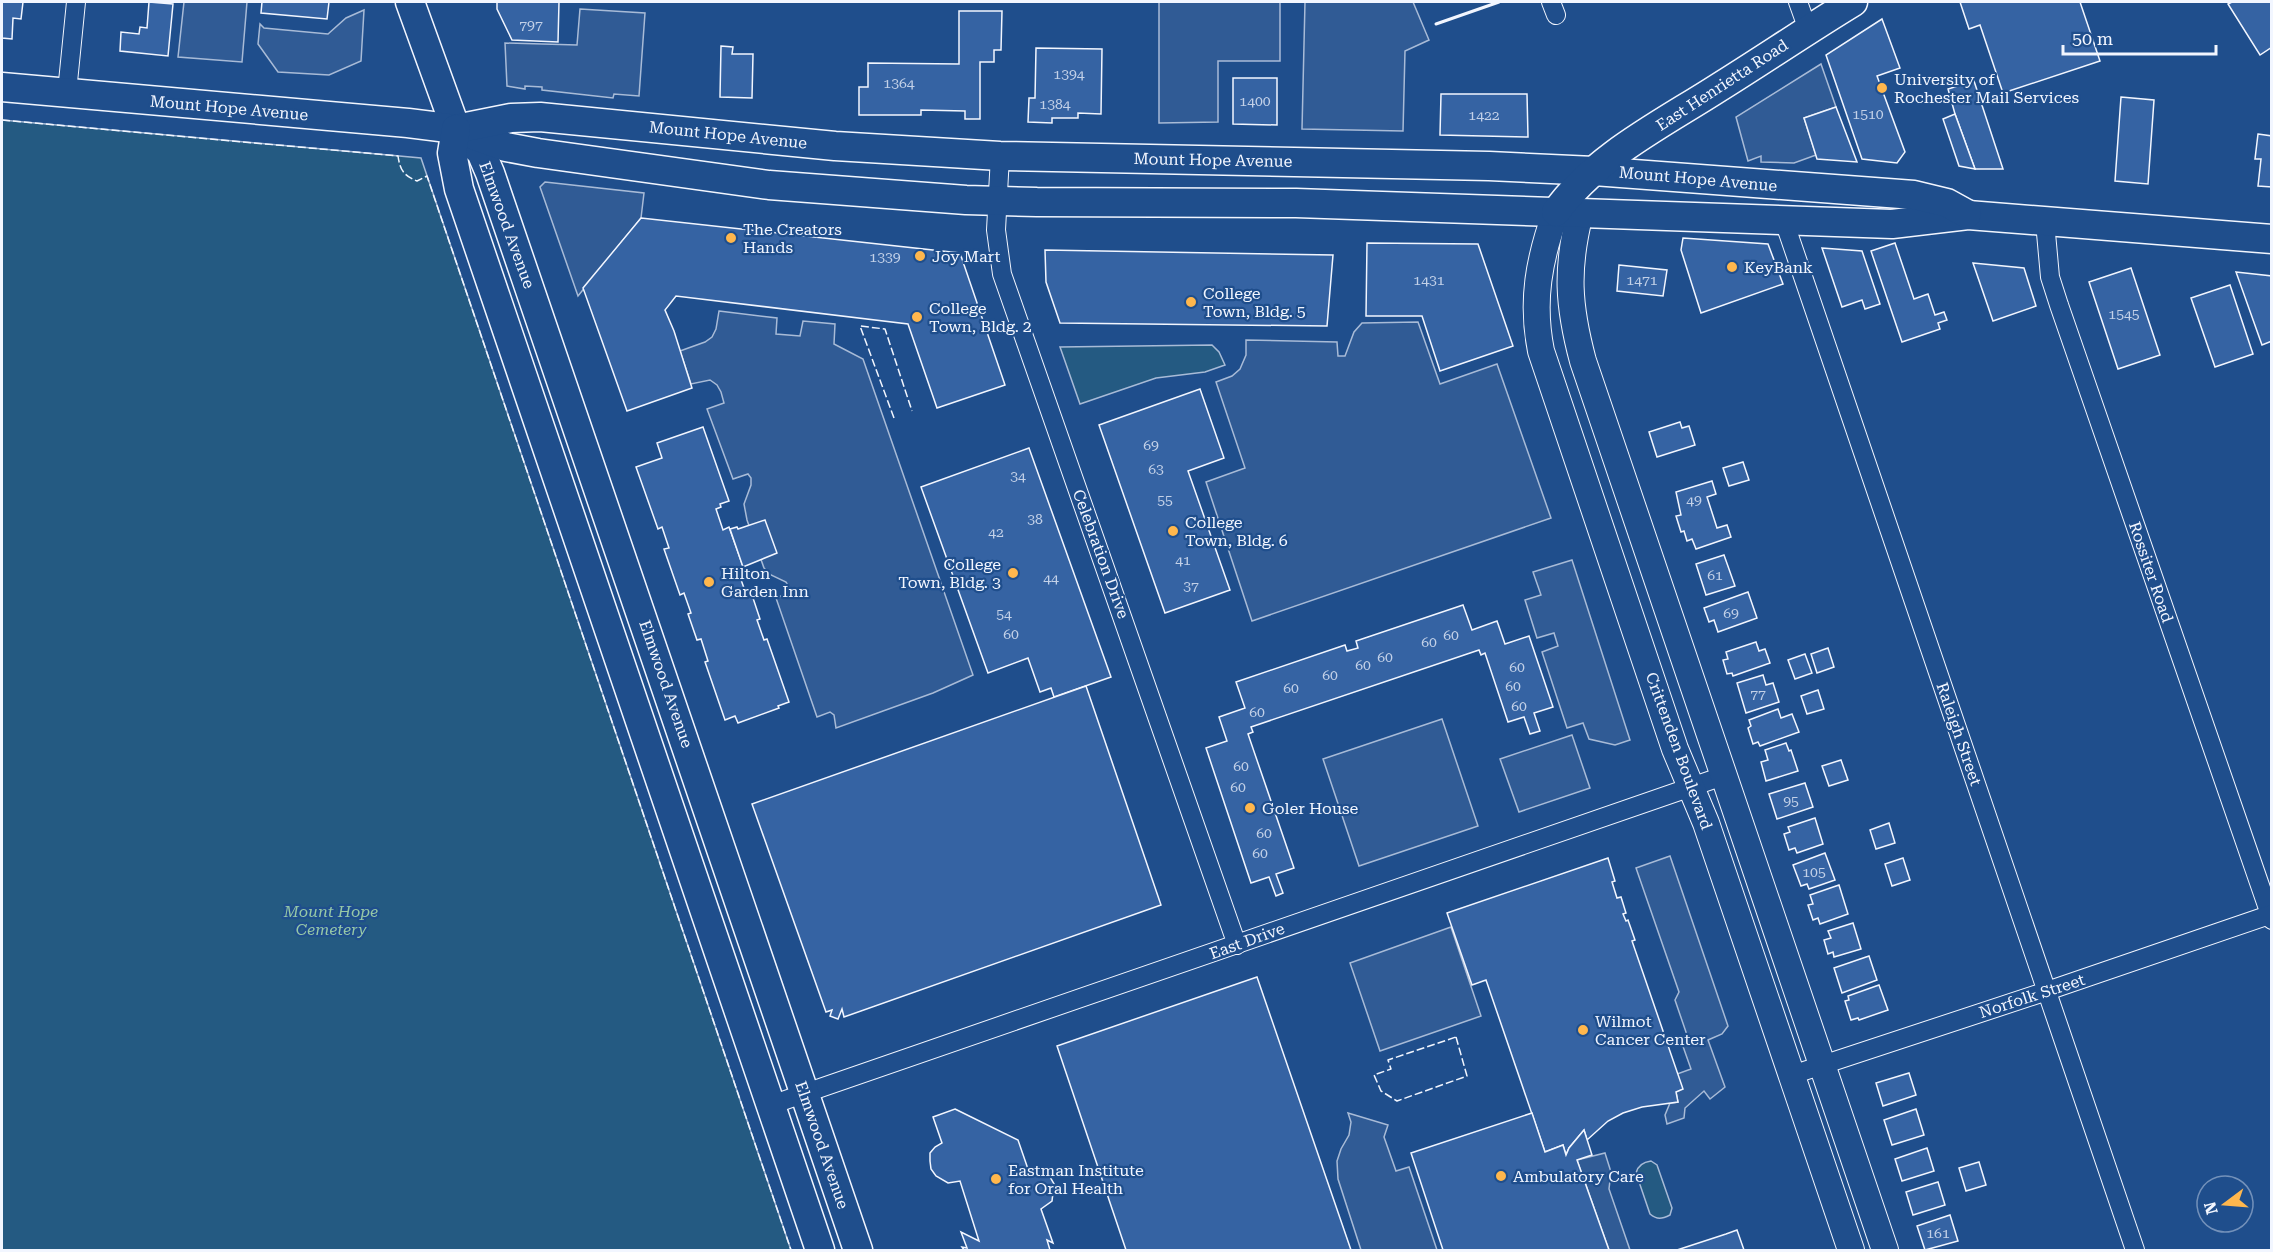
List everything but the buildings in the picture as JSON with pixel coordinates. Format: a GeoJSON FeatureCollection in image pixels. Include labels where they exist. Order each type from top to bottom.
{"type":"FeatureCollection","features":[{"type":"Feature","properties":{"kind":"main road","name":"Elmwood Avenue"},"geometry":{"type":"LineString","coordinates":[[410,2],[456,129],[481,152],[490,173],[858,1251]]}},
{"type":"Feature","properties":{"kind":"main road","name":"East Henrietta Road"},"geometry":{"type":"LineString","coordinates":[[1594,171],[1637,139],[1853,2]]}},
{"type":"Feature","properties":{"kind":"main road","name":"Mount Hope Avenue"},"geometry":{"type":"LineString","coordinates":[[2,87],[408,123],[456,129],[488,142],[525,151],[758,183],[997,201],[1296,203],[1783,218],[1892,224],[1968,215],[2271,239]]}},
{"type":"Feature","properties":{"kind":"main road","name":"Mount Hope Avenue"},"geometry":{"type":"LineString","coordinates":[[456,129],[511,118],[540,117],[835,146],[1000,156],[1400,163],[1594,171],[1914,195],[1947,203],[1968,215]]}},
{"type":"Feature","properties":{"kind":"main road","name":"Elmwood Avenue"},"geometry":{"type":"LineString","coordinates":[[456,129],[452,153],[459,189],[820,1251]]}},
{"type":"Feature","properties":{"kind":"main road"},"geometry":{"type":"LineString","coordinates":[[1568,212],[1594,171]]}},
{"type":"Feature","properties":{"kind":"street"},"geometry":{"type":"LineString","coordinates":[[67,92],[76,2]]}},
{"type":"Feature","properties":{"kind":"street"},"geometry":{"type":"LineString","coordinates":[[1798,2],[1808,30]]}},
{"type":"Feature","properties":{"kind":"street","name":"Celebration Drive"},"geometry":{"type":"LineString","coordinates":[[1000,156],[996,230],[1002,274],[1237,945]]}},
{"type":"Feature","properties":{"kind":"street","name":"Crittenden Boulevard"},"geometry":{"type":"LineString","coordinates":[[1568,212],[1575,234],[1570,276],[1572,316],[1583,361],[1885,1251]]}},
{"type":"Feature","properties":{"kind":"street","name":"Crittenden Boulevard"},"geometry":{"type":"LineString","coordinates":[[1568,212],[1548,235],[1538,278],[1535,310],[1541,351],[1675,749],[1706,823],[1851,1251]]}},
{"type":"Feature","properties":{"kind":"street","name":"Raleigh Street"},"geometry":{"type":"LineString","coordinates":[[1783,218],[2135,1251]]}},
{"type":"Feature","properties":{"kind":"street","name":"Rossiter Road"},"geometry":{"type":"LineString","coordinates":[[2046,222],[2050,277],[2058,305],[2271,916]]}},
{"type":"Feature","properties":{"kind":"street"},"geometry":{"type":"LineString","coordinates":[[1601,528],[1636,516]]}},
{"type":"Feature","properties":{"kind":"street","name":"East Drive"},"geometry":{"type":"LineString","coordinates":[[771,1105],[1723,776]]}},
{"type":"Feature","properties":{"kind":"street","name":"Norfolk Street"},"geometry":{"type":"LineString","coordinates":[[1792,1075],[2271,916]]}},
{"type":"Feature","properties":{"kind":"green space","name":"Mount Hope Cemetery"},"geometry":{"type":"Polygon","coordinates":[[[2,120],[421,158],[791,1250],[2,1250],[2,120]]]}},
{"type":"Feature","properties":{"kind":"green space"},"geometry":{"type":"Polygon","coordinates":[[[1212,345],[1219,352],[1225,365],[1205,372],[1156,378],[1080,404],[1060,347],[1212,345]]]}},
{"type":"Feature","properties":{"kind":"green space"},"geometry":{"type":"Polygon","coordinates":[[[1651,1161],[1657,1165],[1672,1208],[1670,1215],[1662,1218],[1650,1214],[1636,1173],[1641,1164],[1651,1161]]]}},
{"type":"Feature","properties":{"kind":"shaded area"},"geometry":{"type":"Polygon","coordinates":[[[184,2],[247,2],[242,62],[178,57],[184,2]]]}},
{"type":"Feature","properties":{"kind":"shaded area"},"geometry":{"type":"Polygon","coordinates":[[[1159,2],[1280,2],[1280,61],[1218,61],[1218,122],[1159,123],[1159,2]]]}},
{"type":"Feature","properties":{"kind":"shaded area"},"geometry":{"type":"Polygon","coordinates":[[[1305,2],[1413,2],[1429,40],[1405,51],[1403,131],[1302,129],[1305,2]]]}},
{"type":"Feature","properties":{"kind":"shaded area"},"geometry":{"type":"Polygon","coordinates":[[[580,9],[645,13],[639,96],[614,94],[613,98],[542,90],[542,87],[525,86],[525,89],[507,86],[505,43],[577,45],[580,9]]]}},
{"type":"Feature","properties":{"kind":"shaded area"},"geometry":{"type":"Polygon","coordinates":[[[364,10],[361,61],[329,75],[278,72],[258,44],[260,24],[264,28],[328,34],[346,18],[364,10]]]}},
{"type":"Feature","properties":{"kind":"shaded area"},"geometry":{"type":"Polygon","coordinates":[[[1821,64],[1836,107],[1804,118],[1816,155],[1794,163],[1761,162],[1761,156],[1748,161],[1736,117],[1821,64]]]}},
{"type":"Feature","properties":{"kind":"shaded area"},"geometry":{"type":"Polygon","coordinates":[[[545,182],[644,193],[641,218],[578,296],[540,187],[545,182]]]}},
{"type":"Feature","properties":{"kind":"shaded area"},"geometry":{"type":"Polygon","coordinates":[[[719,311],[777,318],[776,334],[800,336],[803,321],[835,324],[834,344],[863,359],[973,675],[933,693],[836,728],[834,715],[830,712],[817,717],[776,598],[789,593],[789,587],[786,582],[771,575],[764,568],[747,520],[744,504],[751,485],[751,478],[748,474],[733,479],[707,409],[724,403],[721,392],[710,380],[691,384],[680,351],[712,337],[719,311]]]}},
{"type":"Feature","properties":{"kind":"shaded area"},"geometry":{"type":"Polygon","coordinates":[[[1418,322],[1440,384],[1497,364],[1551,518],[1252,621],[1206,482],[1245,468],[1216,382],[1232,376],[1240,369],[1246,355],[1246,340],[1337,342],[1338,356],[1345,356],[1354,332],[1362,323],[1418,322]]]}},
{"type":"Feature","properties":{"kind":"shaded area"},"geometry":{"type":"Polygon","coordinates":[[[1572,560],[1630,740],[1615,745],[1589,739],[1583,723],[1567,728],[1542,652],[1558,646],[1554,633],[1537,638],[1525,600],[1541,595],[1533,572],[1572,560]]]}},
{"type":"Feature","properties":{"kind":"shaded area"},"geometry":{"type":"Polygon","coordinates":[[[1442,719],[1478,826],[1359,866],[1323,759],[1442,719]]]}},
{"type":"Feature","properties":{"kind":"shaded area"},"geometry":{"type":"Polygon","coordinates":[[[1572,735],[1590,788],[1519,812],[1500,759],[1572,735]]]}},
{"type":"Feature","properties":{"kind":"shaded area"},"geometry":{"type":"Polygon","coordinates":[[[1670,856],[1728,1026],[1722,1034],[1708,1040],[1725,1087],[1710,1099],[1704,1091],[1685,1108],[1684,1118],[1667,1124],[1665,1115],[1670,1103],[1678,1102],[1677,1074],[1691,1069],[1680,1038],[1687,1035],[1675,1000],[1679,992],[1636,868],[1670,856]]]}},
{"type":"Feature","properties":{"kind":"shaded area"},"geometry":{"type":"Polygon","coordinates":[[[1451,927],[1481,1016],[1380,1051],[1350,963],[1451,927]]]}},
{"type":"Feature","properties":{"kind":"shaded area"},"geometry":{"type":"Polygon","coordinates":[[[1348,1113],[1388,1125],[1384,1137],[1396,1171],[1409,1167],[1437,1250],[1361,1250],[1338,1179],[1337,1161],[1349,1135],[1351,1122],[1348,1113]]]}},
{"type":"Feature","properties":{"kind":"shaded area"},"geometry":{"type":"Polygon","coordinates":[[[1605,1153],[1611,1172],[1609,1189],[1630,1250],[1609,1250],[1577,1160],[1605,1153]]]}},
{"type":"Feature","properties":{"kind":"fence"},"geometry":{"type":"LineString","coordinates":[[2,120],[398,156],[401,169],[406,175],[417,181],[427,176],[791,1250]]}},
{"type":"Feature","properties":{"kind":"fence"},"geometry":{"type":"LineString","coordinates":[[894,418],[860,326],[885,329],[912,411]]}},
{"type":"Feature","properties":{"kind":"fence"},"geometry":{"type":"LineString","coordinates":[[1456,1037],[1467,1076],[1397,1101],[1381,1091],[1374,1075],[1391,1069],[1388,1060],[1456,1037]]}},
{"type":"Feature","properties":{"kind":"wall"},"geometry":{"type":"LineString","coordinates":[[1436,24],[1499,2]]}},
{"type":"Feature","properties":{"kind":"place","name":"University of Rochester Mail Services"},"geometry":{"type":"Point","coordinates":[1882,88]}},
{"type":"Feature","properties":{"kind":"place","name":"The Creators Hands"},"geometry":{"type":"Point","coordinates":[731,238]}},
{"type":"Feature","properties":{"kind":"place","name":"Joy Mart"},"geometry":{"type":"Point","coordinates":[920,256]}},
{"type":"Feature","properties":{"kind":"place","name":"KeyBank"},"geometry":{"type":"Point","coordinates":[1732,267]}},
{"type":"Feature","properties":{"kind":"place","name":"College Town, Bldg. 5"},"geometry":{"type":"Point","coordinates":[1191,302]}},
{"type":"Feature","properties":{"kind":"place","name":"College Town, Bldg. 2"},"geometry":{"type":"Point","coordinates":[917,317]}},
{"type":"Feature","properties":{"kind":"place","name":"College Town, Bldg. 6"},"geometry":{"type":"Point","coordinates":[1173,531]}},
{"type":"Feature","properties":{"kind":"place","name":"College Town, Bldg. 3"},"geometry":{"type":"Point","coordinates":[1013,573]}},
{"type":"Feature","properties":{"kind":"place","name":"Hilton Garden Inn"},"geometry":{"type":"Point","coordinates":[709,582]}},
{"type":"Feature","properties":{"kind":"place","name":"Goler House"},"geometry":{"type":"Point","coordinates":[1250,808]}},
{"type":"Feature","properties":{"kind":"place","name":"Wilmot Cancer Center"},"geometry":{"type":"Point","coordinates":[1583,1030]}},
{"type":"Feature","properties":{"kind":"place","name":"Ambulatory Care"},"geometry":{"type":"Point","coordinates":[1501,1176]}},
{"type":"Feature","properties":{"kind":"place","name":"Eastman Institute for Oral Health"},"geometry":{"type":"Point","coordinates":[996,1179]}}]}
